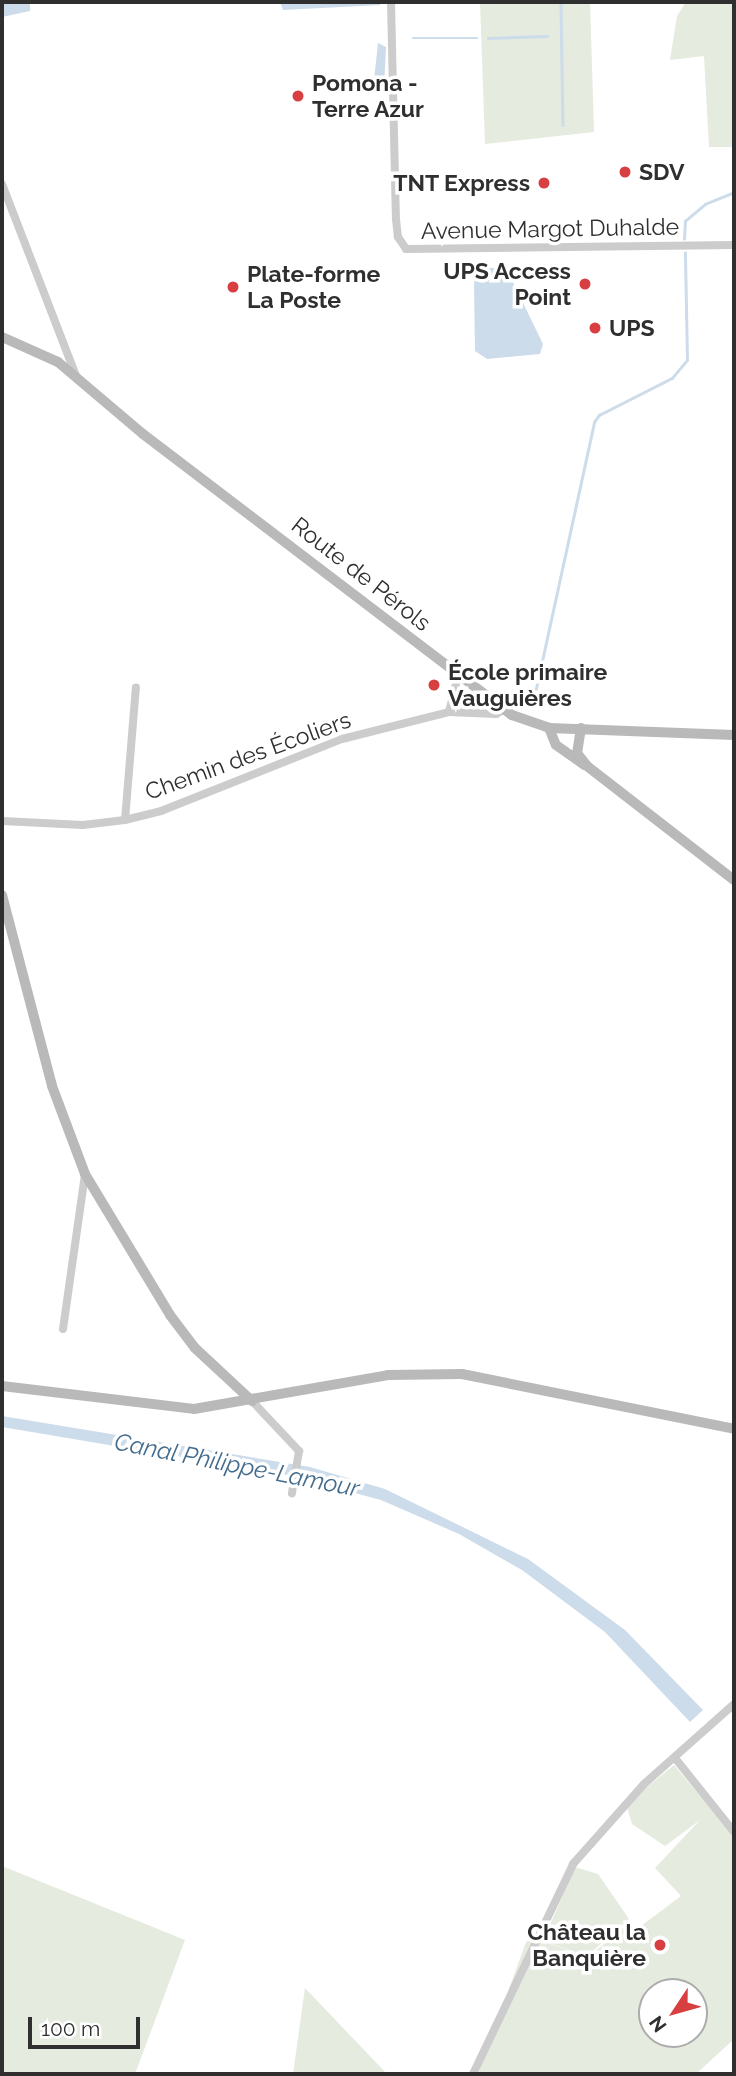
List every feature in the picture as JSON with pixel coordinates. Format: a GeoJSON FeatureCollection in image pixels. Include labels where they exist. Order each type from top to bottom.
{"type":"FeatureCollection","features":[{"type":"Feature","properties":{"kind":"street","name":"Avenue Margot Duhalde"},"geometry":{"type":"LineString","coordinates":[[391,2],[396,219],[406,249],[734,245]]}},
{"type":"Feature","properties":{"kind":"street"},"geometry":{"type":"LineString","coordinates":[[2,184],[75,376]]}},
{"type":"Feature","properties":{"kind":"street","name":"Route de Pérols"},"geometry":{"type":"LineString","coordinates":[[2,337],[38,351],[75,376],[143,434],[504,710],[549,728],[734,735]]}},
{"type":"Feature","properties":{"kind":"street"},"geometry":{"type":"LineString","coordinates":[[449,712],[458,675]]}},
{"type":"Feature","properties":{"kind":"street"},"geometry":{"type":"LineString","coordinates":[[125,820],[136,687]]}},
{"type":"Feature","properties":{"kind":"street","name":"Chemin des Écoliers"},"geometry":{"type":"LineString","coordinates":[[2,821],[83,825],[125,820],[219,789],[310,749],[449,712],[496,714],[504,710]]}},
{"type":"Feature","properties":{"kind":"street"},"geometry":{"type":"LineString","coordinates":[[549,728],[556,745],[734,880]]}},
{"type":"Feature","properties":{"kind":"street"},"geometry":{"type":"LineString","coordinates":[[581,728],[578,753],[587,766]]}},
{"type":"Feature","properties":{"kind":"street"},"geometry":{"type":"LineString","coordinates":[[2,895],[52,1086],[85,1174],[170,1315],[195,1348],[291,1439],[300,1462],[292,1493]]}},
{"type":"Feature","properties":{"kind":"street"},"geometry":{"type":"LineString","coordinates":[[63,1329],[85,1174]]}},
{"type":"Feature","properties":{"kind":"street"},"geometry":{"type":"LineString","coordinates":[[2,1386],[159,1407],[217,1408],[388,1375],[461,1374],[734,1429]]}},
{"type":"Feature","properties":{"kind":"street"},"geometry":{"type":"LineString","coordinates":[[472,2074],[573,1864],[644,1784],[734,1704]]}},
{"type":"Feature","properties":{"kind":"street"},"geometry":{"type":"LineString","coordinates":[[675,1758],[734,1832]]}},
{"type":"Feature","properties":{"kind":"shaded area"},"geometry":{"type":"Polygon","coordinates":[[[480,2],[590,2],[594,132],[485,144],[480,2]]]}},
{"type":"Feature","properties":{"kind":"shaded area"},"geometry":{"type":"Polygon","coordinates":[[[686,2],[734,2],[734,147],[709,147],[704,56],[670,60],[677,16],[686,2]]]}},
{"type":"Feature","properties":{"kind":"shaded area"},"geometry":{"type":"Polygon","coordinates":[[[674,1765],[734,1836],[734,2039],[696,2074],[478,2074],[526,1942],[542,1934],[542,1941],[588,1957],[631,1922],[637,1929],[681,1896],[655,1868],[700,1820],[665,1846],[632,1824],[626,1804],[674,1765]]]}},
{"type":"Feature","properties":{"kind":"shaded area"},"geometry":{"type":"Polygon","coordinates":[[[2,1866],[185,1940],[135,2074],[2,2074],[2,1866]]]}},
{"type":"Feature","properties":{"kind":"shaded area"},"geometry":{"type":"Polygon","coordinates":[[[575,1867],[598,1874],[629,1919],[587,1956],[543,1941],[575,1867]]]}},
{"type":"Feature","properties":{"kind":"shaded area"},"geometry":{"type":"Polygon","coordinates":[[[305,1988],[387,2074],[293,2074],[305,1988]]]}},
{"type":"Feature","properties":{"kind":"water"},"geometry":{"type":"Polygon","coordinates":[[[2,2],[30,2],[30,11],[2,17],[2,2]]]}},
{"type":"Feature","properties":{"kind":"water"},"geometry":{"type":"Polygon","coordinates":[[[280,2],[380,2],[380,5],[283,10],[280,2]]]}},
{"type":"Feature","properties":{"kind":"water"},"geometry":{"type":"Polygon","coordinates":[[[378,43],[386,47],[384,87],[374,80],[378,43]]]}},
{"type":"Feature","properties":{"kind":"water"},"geometry":{"type":"Polygon","coordinates":[[[484,268],[501,268],[509,274],[543,344],[540,354],[487,359],[475,351],[474,282],[484,268]]]}},
{"type":"Feature","properties":{"kind":"water","name":"Canal Philippe-Lamour"},"geometry":{"type":"Polygon","coordinates":[[[2,1416],[310,1467],[385,1489],[528,1559],[625,1630],[703,1710],[690,1722],[605,1632],[522,1570],[459,1534],[381,1500],[287,1475],[2,1427],[2,1416]]]}},
{"type":"Feature","properties":{"kind":"waterway"},"geometry":{"type":"LineString","coordinates":[[561,2],[563,125]]}},
{"type":"Feature","properties":{"kind":"waterway"},"geometry":{"type":"LineString","coordinates":[[488,38],[547,36]]}},
{"type":"Feature","properties":{"kind":"waterway"},"geometry":{"type":"LineString","coordinates":[[413,38],[477,38]]}},
{"type":"Feature","properties":{"kind":"waterway"},"geometry":{"type":"LineString","coordinates":[[684,239],[685,221],[705,204],[734,192]]}},
{"type":"Feature","properties":{"kind":"waterway"},"geometry":{"type":"LineString","coordinates":[[532,707],[594,422],[599,415],[672,378],[687,360],[685,253]]}},
{"type":"Feature","properties":{"kind":"place","name":"Pomona - Terre Azur"},"geometry":{"type":"Point","coordinates":[298,96]}},
{"type":"Feature","properties":{"kind":"place","name":"SDV"},"geometry":{"type":"Point","coordinates":[625,172]}},
{"type":"Feature","properties":{"kind":"place","name":"TNT Express"},"geometry":{"type":"Point","coordinates":[544,183]}},
{"type":"Feature","properties":{"kind":"place","name":"UPS Access Point"},"geometry":{"type":"Point","coordinates":[585,284]}},
{"type":"Feature","properties":{"kind":"place","name":"Plate-forme La Poste"},"geometry":{"type":"Point","coordinates":[233,287]}},
{"type":"Feature","properties":{"kind":"place","name":"UPS"},"geometry":{"type":"Point","coordinates":[595,328]}},
{"type":"Feature","properties":{"kind":"place","name":"École primaire Vauguières"},"geometry":{"type":"Point","coordinates":[434,685]}},
{"type":"Feature","properties":{"kind":"place","name":"Château la Banquière"},"geometry":{"type":"Point","coordinates":[660,1945]}}]}
